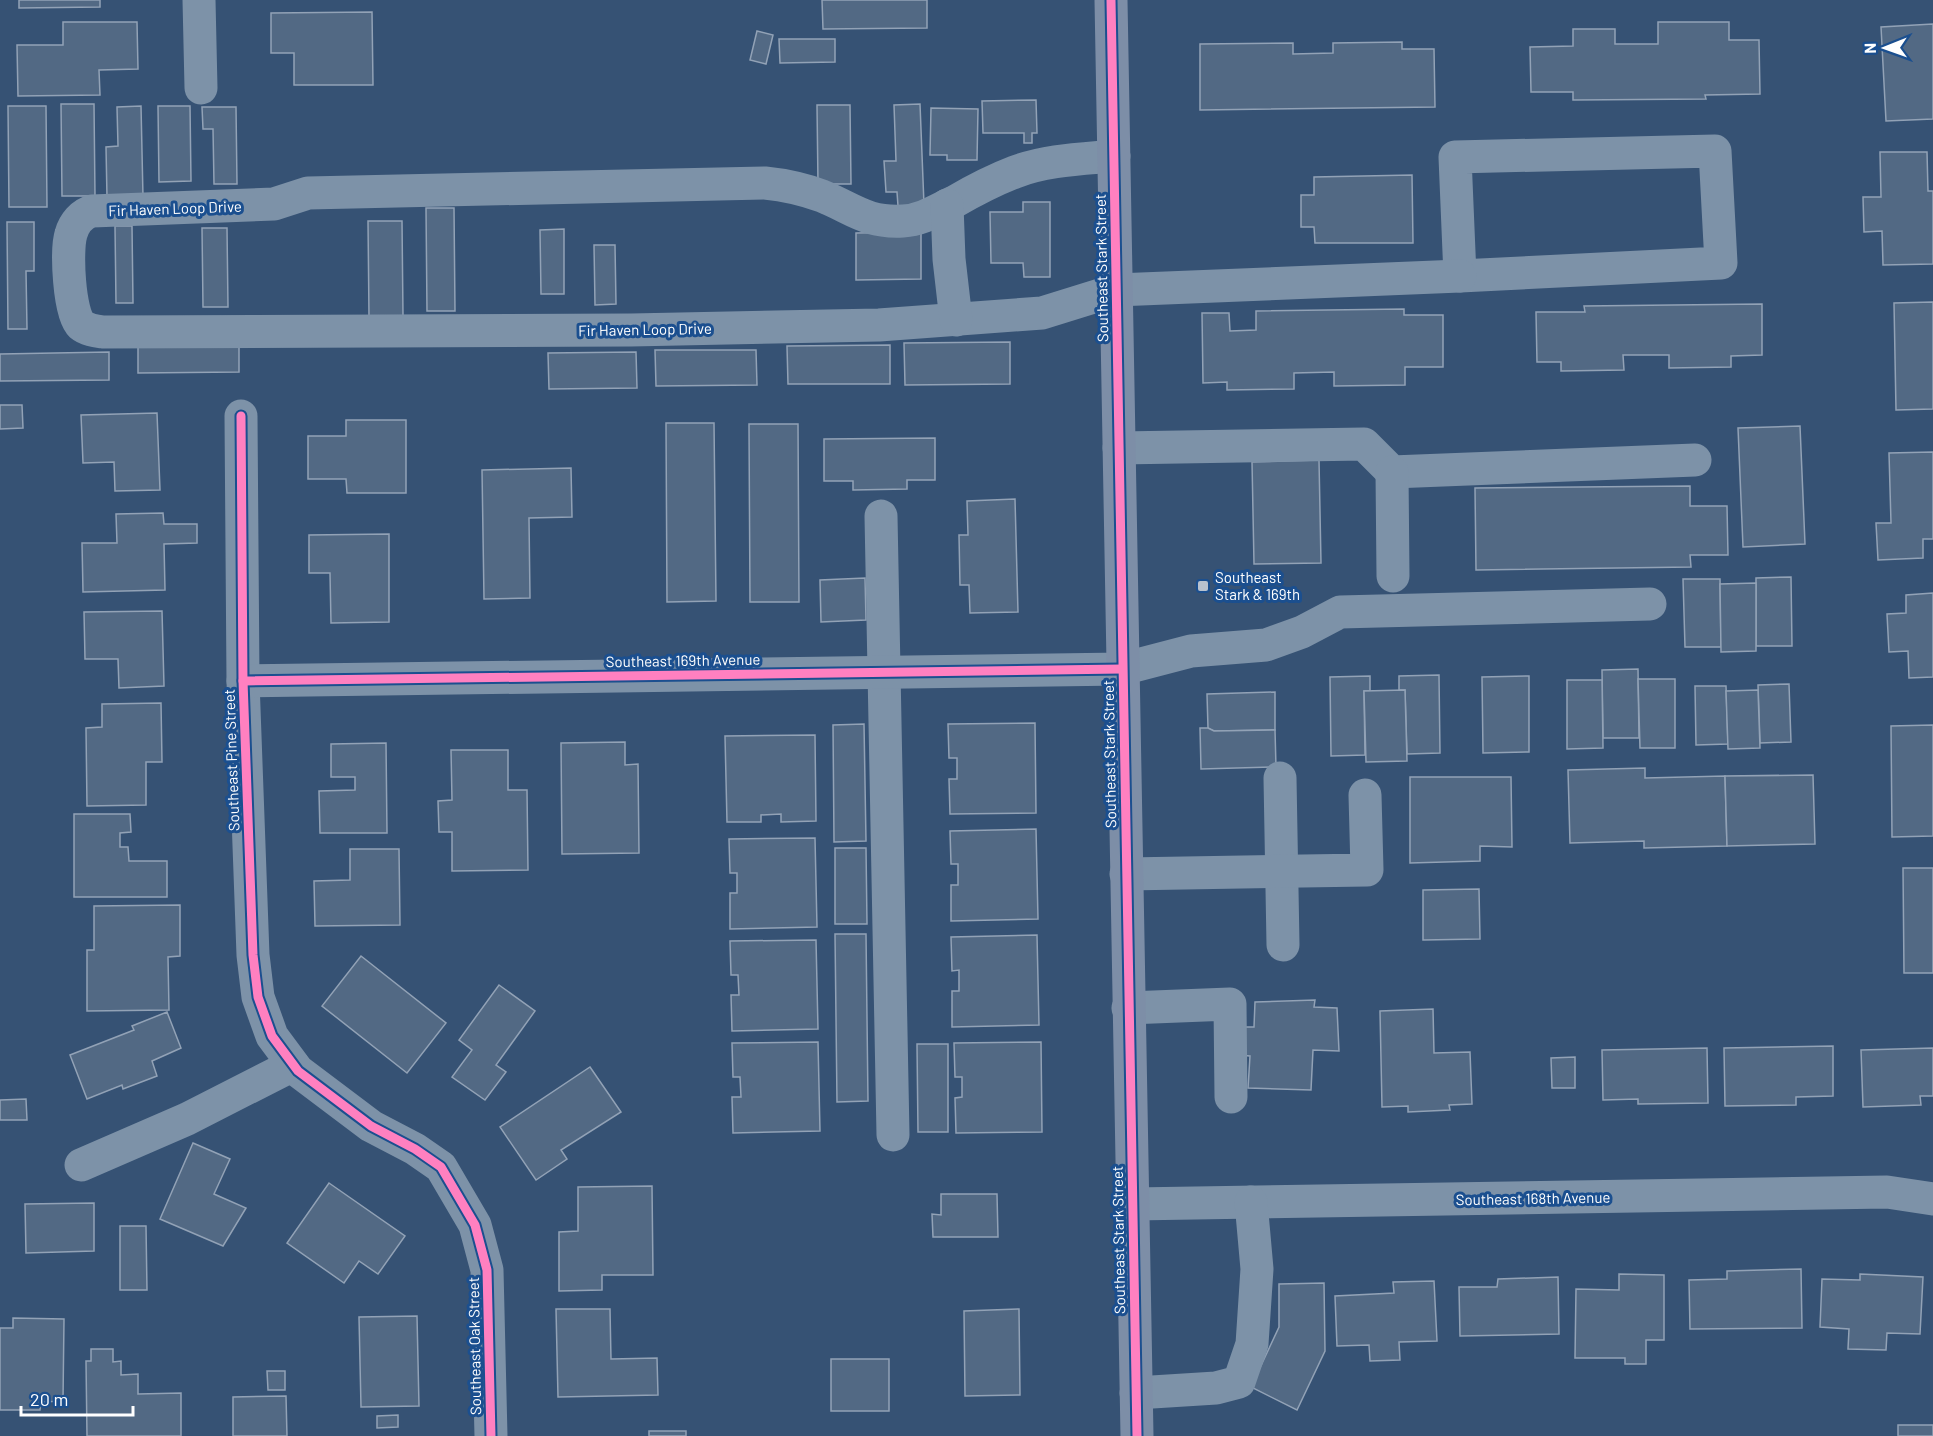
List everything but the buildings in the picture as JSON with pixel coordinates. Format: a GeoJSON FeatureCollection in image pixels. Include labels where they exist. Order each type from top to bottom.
{"type":"FeatureCollection","features":[{"type":"Feature","properties":{"kind":"main road","name":"Southeast Stark Street"},"geometry":{"type":"LineString","coordinates":[[1111,0],[1137,1436]]}},
{"type":"Feature","properties":{"kind":"street"},"geometry":{"type":"LineString","coordinates":[[199,0],[201,88]]}},
{"type":"Feature","properties":{"kind":"street","name":"Fir Haven Loop Drive"},"geometry":{"type":"LineString","coordinates":[[1114,156],[1031,166],[1013,172],[918,219],[906,221],[863,217],[838,203],[794,186],[765,183],[308,194],[274,204],[92,211],[82,217],[72,231],[69,242],[71,297],[74,315],[82,326],[103,332],[631,330],[879,325],[1042,313],[1116,290],[1460,276],[1721,263],[1715,151],[1455,157],[1460,276]]}},
{"type":"Feature","properties":{"kind":"street"},"geometry":{"type":"LineString","coordinates":[[947,205],[949,258],[956,320]]}},
{"type":"Feature","properties":{"kind":"street","name":"Southeast Pine Street"},"geometry":{"type":"LineString","coordinates":[[241,416],[243,681],[253,955],[258,997],[272,1036],[303,1074]]}},
{"type":"Feature","properties":{"kind":"street"},"geometry":{"type":"LineString","coordinates":[[1119,448],[1364,444],[1392,472],[1393,576]]}},
{"type":"Feature","properties":{"kind":"street"},"geometry":{"type":"LineString","coordinates":[[1392,472],[1695,460]]}},
{"type":"Feature","properties":{"kind":"street"},"geometry":{"type":"LineString","coordinates":[[881,516],[893,1136]]}},
{"type":"Feature","properties":{"kind":"street","name":"Southeast 169th Avenue"},"geometry":{"type":"LineString","coordinates":[[243,681],[1122,669],[1191,651],[1266,645],[1302,632],[1340,612],[1650,604]]}},
{"type":"Feature","properties":{"kind":"street"},"geometry":{"type":"LineString","coordinates":[[1280,778],[1283,945]]}},
{"type":"Feature","properties":{"kind":"street"},"geometry":{"type":"LineString","coordinates":[[1126,874],[1367,870],[1365,795]]}},
{"type":"Feature","properties":{"kind":"street"},"geometry":{"type":"LineString","coordinates":[[1128,1008],[1230,1004],[1230,1097]]}},
{"type":"Feature","properties":{"kind":"street"},"geometry":{"type":"LineString","coordinates":[[81,1165],[188,1119],[303,1074]]}},
{"type":"Feature","properties":{"kind":"street","name":"Southeast Oak Street"},"geometry":{"type":"LineString","coordinates":[[303,1074],[371,1126],[416,1149],[441,1167],[475,1225],[487,1270],[491,1436]]}},
{"type":"Feature","properties":{"kind":"street","name":"Southeast 168th Avenue"},"geometry":{"type":"LineString","coordinates":[[1133,1204],[1887,1192],[1933,1199]]}},
{"type":"Feature","properties":{"kind":"street"},"geometry":{"type":"LineString","coordinates":[[1136,1393],[1216,1388],[1239,1382],[1252,1344],[1257,1269],[1251,1202]]}},
{"type":"Feature","properties":{"kind":"cycle path"},"geometry":{"type":"LineString","coordinates":[[1111,0],[1137,1436]]}},
{"type":"Feature","properties":{"kind":"cycle path"},"geometry":{"type":"LineString","coordinates":[[241,416],[243,681],[253,955],[258,997],[272,1036],[298,1071],[371,1126],[415,1149],[441,1167],[475,1225],[487,1270],[491,1436]]}},
{"type":"Feature","properties":{"kind":"cycle path"},"geometry":{"type":"LineString","coordinates":[[243,681],[1122,669]]}},
{"type":"Feature","properties":{"kind":"place","name":"Southeast Stark & 169th"},"geometry":{"type":"Point","coordinates":[1203,586]}}]}
